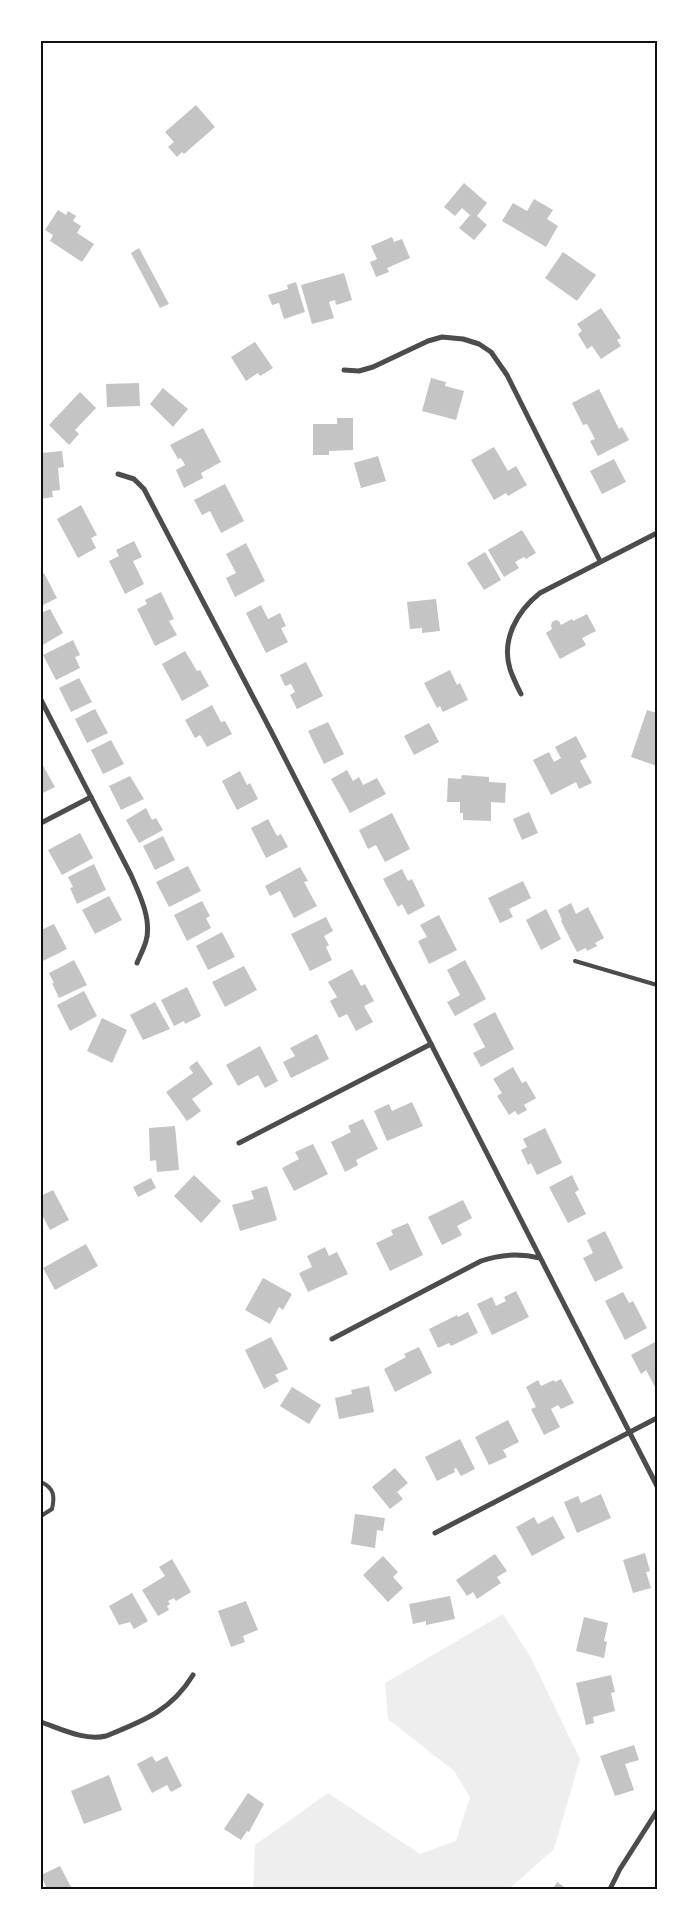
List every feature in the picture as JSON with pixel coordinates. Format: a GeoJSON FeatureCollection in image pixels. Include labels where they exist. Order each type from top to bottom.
{"type":"FeatureCollection","features":[{"type":"Feature","properties":{"kind":"street"},"geometry":{"type":"LineString","coordinates":[[344,370],[359,371],[373,367],[442,337],[463,338],[479,344],[491,352],[507,375],[600,561]]}},
{"type":"Feature","properties":{"kind":"street"},"geometry":{"type":"LineString","coordinates":[[118,474],[134,479],[144,489],[277,742],[657,1486]]}},
{"type":"Feature","properties":{"kind":"street"},"geometry":{"type":"LineString","coordinates":[[521,694],[510,668],[508,646],[511,631],[519,615],[529,602],[540,593],[657,533]]}},
{"type":"Feature","properties":{"kind":"street"},"geometry":{"type":"LineString","coordinates":[[41,700],[140,896],[147,921],[147,940],[137,963]]}},
{"type":"Feature","properties":{"kind":"street"},"geometry":{"type":"LineString","coordinates":[[41,823],[91,797]]}},
{"type":"Feature","properties":{"kind":"street"},"geometry":{"type":"LineString","coordinates":[[239,1143],[431,1044]]}},
{"type":"Feature","properties":{"kind":"street"},"geometry":{"type":"LineString","coordinates":[[332,1339],[480,1261],[506,1254],[524,1254],[540,1258]]}},
{"type":"Feature","properties":{"kind":"street"},"geometry":{"type":"LineString","coordinates":[[436,1533],[657,1418]]}},
{"type":"Feature","properties":{"kind":"street"},"geometry":{"type":"LineString","coordinates":[[41,1722],[88,1737],[106,1736],[158,1713],[183,1691],[193,1675]]}},
{"type":"Feature","properties":{"kind":"street"},"geometry":{"type":"LineString","coordinates":[[610,1889],[657,1811]]}},
{"type":"Feature","properties":{"kind":"lane"},"geometry":{"type":"LineString","coordinates":[[575,961],[657,985]]}},
{"type":"Feature","properties":{"kind":"lane"},"geometry":{"type":"LineString","coordinates":[[41,1482],[51,1488],[55,1496],[52,1509],[41,1516]]}},
{"type":"Feature","properties":{"kind":"lane"},"geometry":{"type":"LineString","coordinates":[[657,1657],[657,1677]]}},
{"type":"Feature","properties":{"kind":"shaded area"},"geometry":{"type":"Polygon","coordinates":[[[503,1614],[531,1658],[580,1759],[554,1849],[509,1889],[253,1889],[255,1845],[328,1793],[420,1854],[456,1841],[470,1797],[454,1771],[388,1719],[385,1683],[503,1614]]]}},
{"type":"Feature","properties":{"kind":"building"},"geometry":{"type":"Polygon","coordinates":[[[196,105],[215,127],[184,154],[182,152],[177,157],[168,147],[174,142],[165,132],[196,105]]]}},
{"type":"Feature","properties":{"kind":"building"},"geometry":{"type":"Polygon","coordinates":[[[464,183],[487,203],[477,216],[487,225],[474,240],[459,228],[470,215],[462,208],[455,216],[444,207],[464,183]]]}},
{"type":"Feature","properties":{"kind":"building"},"geometry":{"type":"Polygon","coordinates":[[[534,199],[553,210],[547,219],[558,226],[546,247],[502,221],[513,203],[527,211],[534,199]]]}},
{"type":"Feature","properties":{"kind":"building"},"geometry":{"type":"Polygon","coordinates":[[[58,210],[66,215],[68,211],[76,216],[73,221],[81,226],[77,233],[94,244],[82,262],[50,241],[53,235],[45,230],[58,210]]]}},
{"type":"Feature","properties":{"kind":"building"},"geometry":{"type":"Polygon","coordinates":[[[392,237],[394,242],[402,239],[410,258],[387,268],[389,272],[376,277],[370,262],[377,259],[371,246],[392,237]]]}},
{"type":"Feature","properties":{"kind":"building"},"geometry":{"type":"Polygon","coordinates":[[[139,248],[169,304],[160,308],[131,253],[139,248]]]}},
{"type":"Feature","properties":{"kind":"building"},"geometry":{"type":"Polygon","coordinates":[[[563,252],[596,275],[577,301],[545,278],[563,252]]]}},
{"type":"Feature","properties":{"kind":"building"},"geometry":{"type":"Polygon","coordinates":[[[344,273],[352,300],[336,305],[335,300],[329,302],[334,318],[312,324],[301,285],[344,273]]]}},
{"type":"Feature","properties":{"kind":"building"},"geometry":{"type":"Polygon","coordinates":[[[296,282],[305,312],[284,319],[279,303],[272,305],[268,295],[288,289],[287,285],[296,282]]]}},
{"type":"Feature","properties":{"kind":"building"},"geometry":{"type":"Polygon","coordinates":[[[601,308],[621,338],[617,340],[621,346],[601,359],[592,346],[587,349],[578,334],[582,331],[577,324],[601,308]]]}},
{"type":"Feature","properties":{"kind":"building"},"geometry":{"type":"Polygon","coordinates":[[[255,342],[273,368],[260,376],[258,373],[246,381],[231,357],[255,342]]]}},
{"type":"Feature","properties":{"kind":"building"},"geometry":{"type":"Polygon","coordinates":[[[431,378],[446,382],[445,386],[464,391],[456,420],[422,411],[431,378]]]}},
{"type":"Feature","properties":{"kind":"building"},"geometry":{"type":"Polygon","coordinates":[[[139,383],[140,406],[107,407],[106,384],[139,383]]]}},
{"type":"Feature","properties":{"kind":"building"},"geometry":{"type":"Polygon","coordinates":[[[163,388],[188,409],[173,427],[150,404],[163,388]]]}},
{"type":"Feature","properties":{"kind":"building"},"geometry":{"type":"Polygon","coordinates":[[[599,389],[619,429],[622,427],[629,440],[598,456],[590,441],[595,439],[587,424],[583,425],[572,403],[599,389]]]}},
{"type":"Feature","properties":{"kind":"building"},"geometry":{"type":"Polygon","coordinates":[[[80,392],[96,408],[75,430],[79,434],[69,445],[49,425],[80,392]]]}},
{"type":"Feature","properties":{"kind":"building"},"geometry":{"type":"Polygon","coordinates":[[[337,418],[353,418],[353,450],[329,451],[329,455],[313,455],[313,424],[337,424],[337,418]]]}},
{"type":"Feature","properties":{"kind":"building"},"geometry":{"type":"Polygon","coordinates":[[[203,428],[221,462],[201,473],[203,478],[184,488],[176,470],[185,465],[181,458],[178,459],[170,445],[203,428]]]}},
{"type":"Feature","properties":{"kind":"building"},"geometry":{"type":"Polygon","coordinates":[[[494,447],[508,471],[516,466],[527,485],[508,496],[506,493],[494,500],[471,460],[494,447]]]}},
{"type":"Feature","properties":{"kind":"building"},"geometry":{"type":"Polygon","coordinates":[[[62,451],[64,467],[58,468],[60,490],[52,491],[53,497],[41,499],[41,453],[62,451]]]}},
{"type":"Feature","properties":{"kind":"building"},"geometry":{"type":"Polygon","coordinates":[[[378,456],[386,481],[361,488],[354,463],[378,456]]]}},
{"type":"Feature","properties":{"kind":"building"},"geometry":{"type":"Polygon","coordinates":[[[614,459],[626,482],[602,494],[590,471],[614,459]]]}},
{"type":"Feature","properties":{"kind":"building"},"geometry":{"type":"Polygon","coordinates":[[[225,484],[244,521],[221,533],[210,511],[202,515],[194,500],[225,484]]]}},
{"type":"Feature","properties":{"kind":"building"},"geometry":{"type":"Polygon","coordinates":[[[81,505],[97,535],[91,538],[96,548],[78,558],[57,519],[81,505]]]}},
{"type":"Feature","properties":{"kind":"building"},"geometry":{"type":"Polygon","coordinates":[[[522,530],[536,553],[526,559],[524,557],[515,562],[519,568],[504,577],[488,550],[522,530]]]}},
{"type":"Feature","properties":{"kind":"building"},"geometry":{"type":"Polygon","coordinates":[[[134,541],[142,557],[133,561],[144,584],[125,594],[109,561],[119,556],[116,550],[134,541]]]}},
{"type":"Feature","properties":{"kind":"building"},"geometry":{"type":"Polygon","coordinates":[[[246,543],[265,581],[235,597],[226,578],[236,573],[226,554],[246,543]]]}},
{"type":"Feature","properties":{"kind":"building"},"geometry":{"type":"Polygon","coordinates":[[[485,552],[501,580],[484,590],[467,563],[485,552]]]}},
{"type":"Feature","properties":{"kind":"building"},"geometry":{"type":"Polygon","coordinates":[[[44,573],[57,598],[41,606],[41,575],[44,573]]]}},
{"type":"Feature","properties":{"kind":"building"},"geometry":{"type":"Polygon","coordinates":[[[161,592],[174,619],[169,621],[177,635],[155,646],[137,609],[147,604],[145,600],[161,592]]]}},
{"type":"Feature","properties":{"kind":"building"},"geometry":{"type":"Polygon","coordinates":[[[436,599],[440,631],[422,633],[422,628],[410,629],[407,602],[436,599]]]}},
{"type":"Feature","properties":{"kind":"building"},"geometry":{"type":"Polygon","coordinates":[[[261,605],[268,619],[280,613],[286,626],[281,628],[288,642],[266,653],[246,613],[261,605]]]}},
{"type":"Feature","properties":{"kind":"building"},"geometry":{"type":"Polygon","coordinates":[[[50,609],[63,633],[41,646],[41,613],[50,609]]]}},
{"type":"Feature","properties":{"kind":"building"},"geometry":{"type":"Polygon","coordinates":[[[587,614],[596,631],[582,638],[586,645],[560,659],[546,633],[552,629],[552,622],[559,621],[561,625],[587,614]]]}},
{"type":"Feature","properties":{"kind":"building"},"geometry":{"type":"Polygon","coordinates":[[[73,640],[80,655],[75,657],[80,668],[56,680],[43,655],[73,640]]]}},
{"type":"Feature","properties":{"kind":"building"},"geometry":{"type":"Polygon","coordinates":[[[185,651],[197,671],[200,670],[209,686],[182,701],[162,664],[185,651]]]}},
{"type":"Feature","properties":{"kind":"building"},"geometry":{"type":"Polygon","coordinates":[[[306,662],[323,696],[297,709],[290,695],[295,692],[291,684],[285,686],[280,675],[306,662]]]}},
{"type":"Feature","properties":{"kind":"building"},"geometry":{"type":"Polygon","coordinates":[[[450,670],[457,685],[460,683],[468,700],[443,712],[440,706],[437,708],[424,683],[450,670]]]}},
{"type":"Feature","properties":{"kind":"building"},"geometry":{"type":"Polygon","coordinates":[[[79,678],[92,702],[71,712],[59,688],[79,678]]]}},
{"type":"Feature","properties":{"kind":"building"},"geometry":{"type":"Polygon","coordinates":[[[212,705],[221,722],[225,721],[232,734],[207,747],[200,735],[195,738],[185,720],[212,705]]]}},
{"type":"Feature","properties":{"kind":"building"},"geometry":{"type":"Polygon","coordinates":[[[95,709],[108,733],[87,743],[75,719],[95,709]]]}},
{"type":"Feature","properties":{"kind":"building"},"geometry":{"type":"Polygon","coordinates":[[[647,710],[657,713],[657,766],[631,757],[647,710]]]}},
{"type":"Feature","properties":{"kind":"building"},"geometry":{"type":"Polygon","coordinates":[[[328,722],[344,754],[324,764],[308,731],[328,722]]]}},
{"type":"Feature","properties":{"kind":"building"},"geometry":{"type":"Polygon","coordinates":[[[429,723],[439,742],[414,755],[404,736],[429,723]]]}},
{"type":"Feature","properties":{"kind":"building"},"geometry":{"type":"Polygon","coordinates":[[[576,736],[587,757],[580,761],[592,783],[579,789],[576,782],[551,795],[533,760],[549,752],[554,762],[561,758],[555,747],[576,736]]]}},
{"type":"Feature","properties":{"kind":"building"},"geometry":{"type":"Polygon","coordinates":[[[111,740],[124,764],[103,774],[91,750],[111,740]]]}},
{"type":"Feature","properties":{"kind":"building"},"geometry":{"type":"Polygon","coordinates":[[[41,762],[55,787],[41,794],[41,762]]]}},
{"type":"Feature","properties":{"kind":"building"},"geometry":{"type":"Polygon","coordinates":[[[347,770],[353,781],[359,777],[363,785],[377,778],[386,794],[350,813],[331,779],[347,770]]]}},
{"type":"Feature","properties":{"kind":"building"},"geometry":{"type":"Polygon","coordinates":[[[240,771],[247,785],[250,783],[258,799],[237,810],[222,781],[240,771]]]}},
{"type":"Feature","properties":{"kind":"building"},"geometry":{"type":"Polygon","coordinates":[[[462,775],[489,777],[489,782],[506,783],[505,803],[491,802],[491,821],[463,820],[463,813],[460,813],[460,802],[447,802],[448,778],[461,779],[462,775]]]}},
{"type":"Feature","properties":{"kind":"building"},"geometry":{"type":"Polygon","coordinates":[[[130,776],[144,799],[121,810],[109,786],[130,776]]]}},
{"type":"Feature","properties":{"kind":"building"},"geometry":{"type":"Polygon","coordinates":[[[146,808],[152,820],[156,818],[163,830],[139,843],[126,820],[146,808]]]}},
{"type":"Feature","properties":{"kind":"building"},"geometry":{"type":"Polygon","coordinates":[[[529,812],[538,833],[522,840],[513,819],[529,812]]]}},
{"type":"Feature","properties":{"kind":"building"},"geometry":{"type":"Polygon","coordinates":[[[392,813],[410,849],[385,862],[376,845],[368,849],[359,830],[392,813]]]}},
{"type":"Feature","properties":{"kind":"building"},"geometry":{"type":"Polygon","coordinates":[[[268,819],[277,836],[281,834],[288,847],[266,858],[251,828],[268,819]]]}},
{"type":"Feature","properties":{"kind":"building"},"geometry":{"type":"Polygon","coordinates":[[[80,833],[93,858],[62,875],[48,850],[80,833]]]}},
{"type":"Feature","properties":{"kind":"building"},"geometry":{"type":"Polygon","coordinates":[[[163,836],[175,860],[155,870],[143,846],[163,836]]]}},
{"type":"Feature","properties":{"kind":"building"},"geometry":{"type":"Polygon","coordinates":[[[94,864],[106,890],[77,904],[70,888],[73,887],[68,877],[94,864]]]}},
{"type":"Feature","properties":{"kind":"building"},"geometry":{"type":"Polygon","coordinates":[[[188,866],[201,891],[169,907],[156,882],[188,866]]]}},
{"type":"Feature","properties":{"kind":"building"},"geometry":{"type":"Polygon","coordinates":[[[300,867],[308,881],[304,882],[317,906],[294,918],[280,891],[270,896],[265,886],[300,867]]]}},
{"type":"Feature","properties":{"kind":"building"},"geometry":{"type":"Polygon","coordinates":[[[402,869],[408,881],[412,879],[425,906],[408,915],[402,904],[398,907],[383,879],[402,869]]]}},
{"type":"Feature","properties":{"kind":"building"},"geometry":{"type":"Polygon","coordinates":[[[523,881],[531,898],[509,909],[513,917],[500,923],[488,898],[523,881]]]}},
{"type":"Feature","properties":{"kind":"building"},"geometry":{"type":"Polygon","coordinates":[[[109,896],[122,920],[95,934],[82,910],[109,896]]]}},
{"type":"Feature","properties":{"kind":"building"},"geometry":{"type":"Polygon","coordinates":[[[202,901],[210,916],[206,918],[211,928],[187,941],[174,915],[202,901]]]}},
{"type":"Feature","properties":{"kind":"building"},"geometry":{"type":"Polygon","coordinates":[[[571,903],[576,914],[588,907],[604,938],[595,943],[597,946],[587,951],[586,948],[577,952],[561,921],[558,910],[571,903]]]}},
{"type":"Feature","properties":{"kind":"building"},"geometry":{"type":"Polygon","coordinates":[[[546,909],[561,939],[541,950],[526,920],[546,909]]]}},
{"type":"Feature","properties":{"kind":"building"},"geometry":{"type":"Polygon","coordinates":[[[439,915],[457,950],[429,964],[418,941],[427,937],[420,925],[439,915]]]}},
{"type":"Feature","properties":{"kind":"building"},"geometry":{"type":"Polygon","coordinates":[[[326,917],[333,931],[324,936],[329,945],[326,947],[332,960],[310,971],[291,934],[326,917]]]}},
{"type":"Feature","properties":{"kind":"building"},"geometry":{"type":"Polygon","coordinates":[[[54,924],[67,949],[41,962],[41,930],[54,924]]]}},
{"type":"Feature","properties":{"kind":"building"},"geometry":{"type":"Polygon","coordinates":[[[222,932],[235,957],[208,970],[196,946],[222,932]]]}},
{"type":"Feature","properties":{"kind":"building"},"geometry":{"type":"Polygon","coordinates":[[[74,960],[87,985],[59,998],[49,973],[74,960]]]}},
{"type":"Feature","properties":{"kind":"building"},"geometry":{"type":"Polygon","coordinates":[[[465,960],[486,999],[455,1016],[447,1002],[460,995],[447,970],[465,960]]]}},
{"type":"Feature","properties":{"kind":"building"},"geometry":{"type":"Polygon","coordinates":[[[244,966],[257,990],[225,1007],[212,982],[244,966]]]}},
{"type":"Feature","properties":{"kind":"building"},"geometry":{"type":"Polygon","coordinates":[[[352,969],[361,986],[365,984],[374,1001],[364,1006],[373,1022],[356,1031],[347,1014],[339,1018],[330,1001],[337,997],[328,982],[352,969]]]}},
{"type":"Feature","properties":{"kind":"building"},"geometry":{"type":"Polygon","coordinates":[[[187,987],[201,1016],[185,1024],[184,1021],[174,1026],[161,1000],[187,987]]]}},
{"type":"Feature","properties":{"kind":"building"},"geometry":{"type":"Polygon","coordinates":[[[84,991],[97,1016],[70,1031],[57,1005],[84,991]]]}},
{"type":"Feature","properties":{"kind":"building"},"geometry":{"type":"Polygon","coordinates":[[[155,1002],[170,1029],[143,1040],[130,1015],[155,1002]]]}},
{"type":"Feature","properties":{"kind":"building"},"geometry":{"type":"Polygon","coordinates":[[[495,1012],[514,1049],[481,1067],[473,1053],[485,1047],[473,1024],[495,1012]]]}},
{"type":"Feature","properties":{"kind":"building"},"geometry":{"type":"Polygon","coordinates":[[[102,1018],[127,1030],[112,1063],[87,1051],[102,1018]]]}},
{"type":"Feature","properties":{"kind":"building"},"geometry":{"type":"Polygon","coordinates":[[[317,1034],[329,1059],[291,1078],[283,1062],[295,1056],[290,1048],[317,1034]]]}},
{"type":"Feature","properties":{"kind":"building"},"geometry":{"type":"Polygon","coordinates":[[[260,1046],[278,1081],[265,1088],[258,1075],[238,1086],[226,1065],[260,1046]]]}},
{"type":"Feature","properties":{"kind":"building"},"geometry":{"type":"Polygon","coordinates":[[[197,1061],[213,1084],[192,1099],[201,1111],[187,1121],[166,1092],[193,1073],[189,1067],[197,1061]]]}},
{"type":"Feature","properties":{"kind":"building"},"geometry":{"type":"Polygon","coordinates":[[[513,1067],[522,1083],[526,1081],[536,1098],[524,1105],[527,1110],[518,1115],[515,1111],[509,1115],[497,1096],[502,1093],[493,1079],[513,1067]]]}},
{"type":"Feature","properties":{"kind":"building"},"geometry":{"type":"Polygon","coordinates":[[[412,1102],[423,1126],[387,1141],[374,1111],[389,1104],[392,1111],[412,1102]]]}},
{"type":"Feature","properties":{"kind":"building"},"geometry":{"type":"Polygon","coordinates":[[[363,1119],[378,1149],[356,1160],[358,1165],[345,1172],[331,1142],[351,1132],[348,1126],[363,1119]]]}},
{"type":"Feature","properties":{"kind":"building"},"geometry":{"type":"Polygon","coordinates":[[[175,1126],[179,1170],[157,1172],[156,1160],[150,1161],[149,1128],[175,1126]]]}},
{"type":"Feature","properties":{"kind":"building"},"geometry":{"type":"Polygon","coordinates":[[[545,1128],[562,1163],[537,1175],[531,1163],[528,1165],[521,1150],[527,1147],[523,1139],[545,1128]]]}},
{"type":"Feature","properties":{"kind":"building"},"geometry":{"type":"Polygon","coordinates":[[[313,1144],[328,1174],[294,1191],[282,1168],[299,1159],[295,1152],[313,1144]]]}},
{"type":"Feature","properties":{"kind":"building"},"geometry":{"type":"Polygon","coordinates":[[[194,1175],[221,1201],[201,1223],[174,1196],[194,1175]]]}},
{"type":"Feature","properties":{"kind":"building"},"geometry":{"type":"Polygon","coordinates":[[[572,1175],[579,1190],[575,1192],[586,1214],[568,1223],[549,1187],[572,1175]]]}},
{"type":"Feature","properties":{"kind":"building"},"geometry":{"type":"Polygon","coordinates":[[[151,1178],[156,1188],[138,1197],[133,1187],[151,1178]]]}},
{"type":"Feature","properties":{"kind":"building"},"geometry":{"type":"Polygon","coordinates":[[[267,1186],[277,1220],[240,1231],[232,1205],[254,1199],[251,1191],[267,1186]]]}},
{"type":"Feature","properties":{"kind":"building"},"geometry":{"type":"Polygon","coordinates":[[[53,1190],[69,1220],[50,1230],[41,1213],[41,1196],[53,1190]]]}},
{"type":"Feature","properties":{"kind":"building"},"geometry":{"type":"Polygon","coordinates":[[[463,1200],[472,1218],[457,1226],[462,1235],[442,1245],[428,1217],[463,1200]]]}},
{"type":"Feature","properties":{"kind":"building"},"geometry":{"type":"Polygon","coordinates":[[[408,1223],[423,1255],[390,1271],[376,1243],[393,1235],[391,1230],[408,1223]]]}},
{"type":"Feature","properties":{"kind":"building"},"geometry":{"type":"Polygon","coordinates":[[[605,1231],[623,1268],[595,1282],[583,1258],[593,1253],[587,1240],[605,1231]]]}},
{"type":"Feature","properties":{"kind":"building"},"geometry":{"type":"Polygon","coordinates":[[[86,1244],[98,1266],[55,1290],[43,1268],[86,1244]]]}},
{"type":"Feature","properties":{"kind":"building"},"geometry":{"type":"Polygon","coordinates":[[[325,1247],[329,1256],[337,1252],[348,1274],[308,1292],[299,1273],[312,1267],[307,1256],[325,1247]]]}},
{"type":"Feature","properties":{"kind":"building"},"geometry":{"type":"Polygon","coordinates":[[[263,1278],[292,1294],[283,1310],[279,1307],[270,1324],[245,1310],[263,1278]]]}},
{"type":"Feature","properties":{"kind":"building"},"geometry":{"type":"Polygon","coordinates":[[[516,1291],[529,1317],[492,1335],[477,1304],[492,1297],[496,1306],[506,1301],[504,1297],[516,1291]]]}},
{"type":"Feature","properties":{"kind":"building"},"geometry":{"type":"Polygon","coordinates":[[[623,1292],[629,1303],[633,1301],[647,1328],[625,1340],[605,1301],[623,1292]]]}},
{"type":"Feature","properties":{"kind":"building"},"geometry":{"type":"Polygon","coordinates":[[[468,1312],[478,1333],[451,1346],[449,1343],[438,1348],[429,1329],[457,1315],[458,1317],[468,1312]]]}},
{"type":"Feature","properties":{"kind":"building"},"geometry":{"type":"Polygon","coordinates":[[[271,1337],[288,1369],[275,1375],[279,1381],[264,1389],[245,1350],[271,1337]]]}},
{"type":"Feature","properties":{"kind":"building"},"geometry":{"type":"Polygon","coordinates":[[[657,1341],[657,1386],[655,1387],[646,1370],[641,1374],[631,1355],[657,1341]]]}},
{"type":"Feature","properties":{"kind":"building"},"geometry":{"type":"Polygon","coordinates":[[[419,1347],[432,1373],[395,1392],[384,1369],[406,1357],[404,1354],[419,1347]]]}},
{"type":"Feature","properties":{"kind":"building"},"geometry":{"type":"Polygon","coordinates":[[[561,1379],[574,1403],[561,1409],[558,1405],[551,1409],[560,1427],[544,1435],[531,1409],[536,1407],[526,1387],[538,1380],[541,1386],[561,1379]]]}},
{"type":"Feature","properties":{"kind":"building"},"geometry":{"type":"Polygon","coordinates":[[[369,1386],[374,1412],[339,1419],[335,1398],[352,1394],[351,1390],[369,1386]]]}},
{"type":"Feature","properties":{"kind":"building"},"geometry":{"type":"Polygon","coordinates":[[[292,1387],[321,1405],[309,1424],[280,1406],[292,1387]]]}},
{"type":"Feature","properties":{"kind":"building"},"geometry":{"type":"Polygon","coordinates":[[[508,1420],[519,1442],[503,1450],[507,1457],[489,1465],[475,1437],[508,1420]]]}},
{"type":"Feature","properties":{"kind":"building"},"geometry":{"type":"Polygon","coordinates":[[[460,1439],[475,1469],[461,1476],[456,1468],[454,1469],[455,1472],[437,1481],[425,1457],[460,1439]]]}},
{"type":"Feature","properties":{"kind":"building"},"geometry":{"type":"Polygon","coordinates":[[[395,1468],[408,1483],[397,1492],[403,1499],[390,1509],[372,1487],[395,1468]]]}},
{"type":"Feature","properties":{"kind":"building"},"geometry":{"type":"Polygon","coordinates":[[[601,1494],[611,1518],[577,1533],[564,1502],[578,1496],[581,1503],[601,1494]]]}},
{"type":"Feature","properties":{"kind":"building"},"geometry":{"type":"Polygon","coordinates":[[[355,1514],[385,1518],[383,1531],[377,1530],[375,1548],[351,1544],[355,1514]]]}},
{"type":"Feature","properties":{"kind":"building"},"geometry":{"type":"Polygon","coordinates":[[[553,1516],[565,1538],[532,1556],[516,1527],[534,1517],[538,1524],[553,1516]]]}},
{"type":"Feature","properties":{"kind":"building"},"geometry":{"type":"Polygon","coordinates":[[[645,1553],[650,1571],[646,1572],[651,1588],[633,1593],[623,1560],[645,1553]]]}},
{"type":"Feature","properties":{"kind":"building"},"geometry":{"type":"Polygon","coordinates":[[[495,1554],[507,1571],[497,1577],[501,1583],[477,1599],[473,1592],[467,1596],[456,1580],[495,1554]]]}},
{"type":"Feature","properties":{"kind":"building"},"geometry":{"type":"Polygon","coordinates":[[[383,1556],[398,1572],[393,1577],[403,1588],[388,1602],[363,1575],[383,1556]]]}},
{"type":"Feature","properties":{"kind":"building"},"geometry":{"type":"Polygon","coordinates":[[[172,1559],[191,1592],[176,1601],[174,1598],[168,1601],[170,1604],[167,1606],[169,1610],[158,1616],[142,1590],[165,1576],[159,1567],[172,1559]]]}},
{"type":"Feature","properties":{"kind":"building"},"geometry":{"type":"Polygon","coordinates":[[[132,1593],[148,1621],[134,1629],[130,1622],[119,1625],[109,1606],[132,1593]]]}},
{"type":"Feature","properties":{"kind":"building"},"geometry":{"type":"Polygon","coordinates":[[[450,1596],[455,1619],[426,1625],[426,1621],[413,1624],[409,1604],[450,1596]]]}},
{"type":"Feature","properties":{"kind":"building"},"geometry":{"type":"Polygon","coordinates":[[[246,1601],[258,1630],[243,1636],[245,1642],[231,1647],[218,1611],[246,1601]]]}},
{"type":"Feature","properties":{"kind":"building"},"geometry":{"type":"Polygon","coordinates":[[[584,1617],[608,1623],[604,1641],[607,1642],[604,1658],[576,1651],[584,1617]]]}},
{"type":"Feature","properties":{"kind":"building"},"geometry":{"type":"Polygon","coordinates":[[[611,1675],[615,1692],[611,1693],[615,1711],[593,1717],[594,1723],[586,1725],[576,1683],[611,1675]]]}},
{"type":"Feature","properties":{"kind":"building"},"geometry":{"type":"Polygon","coordinates":[[[634,1745],[639,1760],[625,1764],[634,1790],[615,1796],[600,1756],[634,1745]]]}},
{"type":"Feature","properties":{"kind":"building"},"geometry":{"type":"Polygon","coordinates":[[[152,1756],[156,1762],[167,1756],[182,1786],[171,1792],[167,1785],[152,1793],[137,1764],[152,1756]]]}},
{"type":"Feature","properties":{"kind":"building"},"geometry":{"type":"Polygon","coordinates":[[[109,1775],[122,1810],[84,1824],[71,1791],[109,1775]]]}},
{"type":"Feature","properties":{"kind":"building"},"geometry":{"type":"Polygon","coordinates":[[[248,1793],[264,1804],[249,1832],[247,1831],[241,1840],[224,1829],[248,1793]]]}},
{"type":"Feature","properties":{"kind":"building"},"geometry":{"type":"Polygon","coordinates":[[[60,1866],[72,1889],[47,1889],[41,1875],[60,1866]]]}},
{"type":"Feature","properties":{"kind":"building"},"geometry":{"type":"Polygon","coordinates":[[[557,1882],[567,1889],[553,1889],[557,1882]]]}}]}
